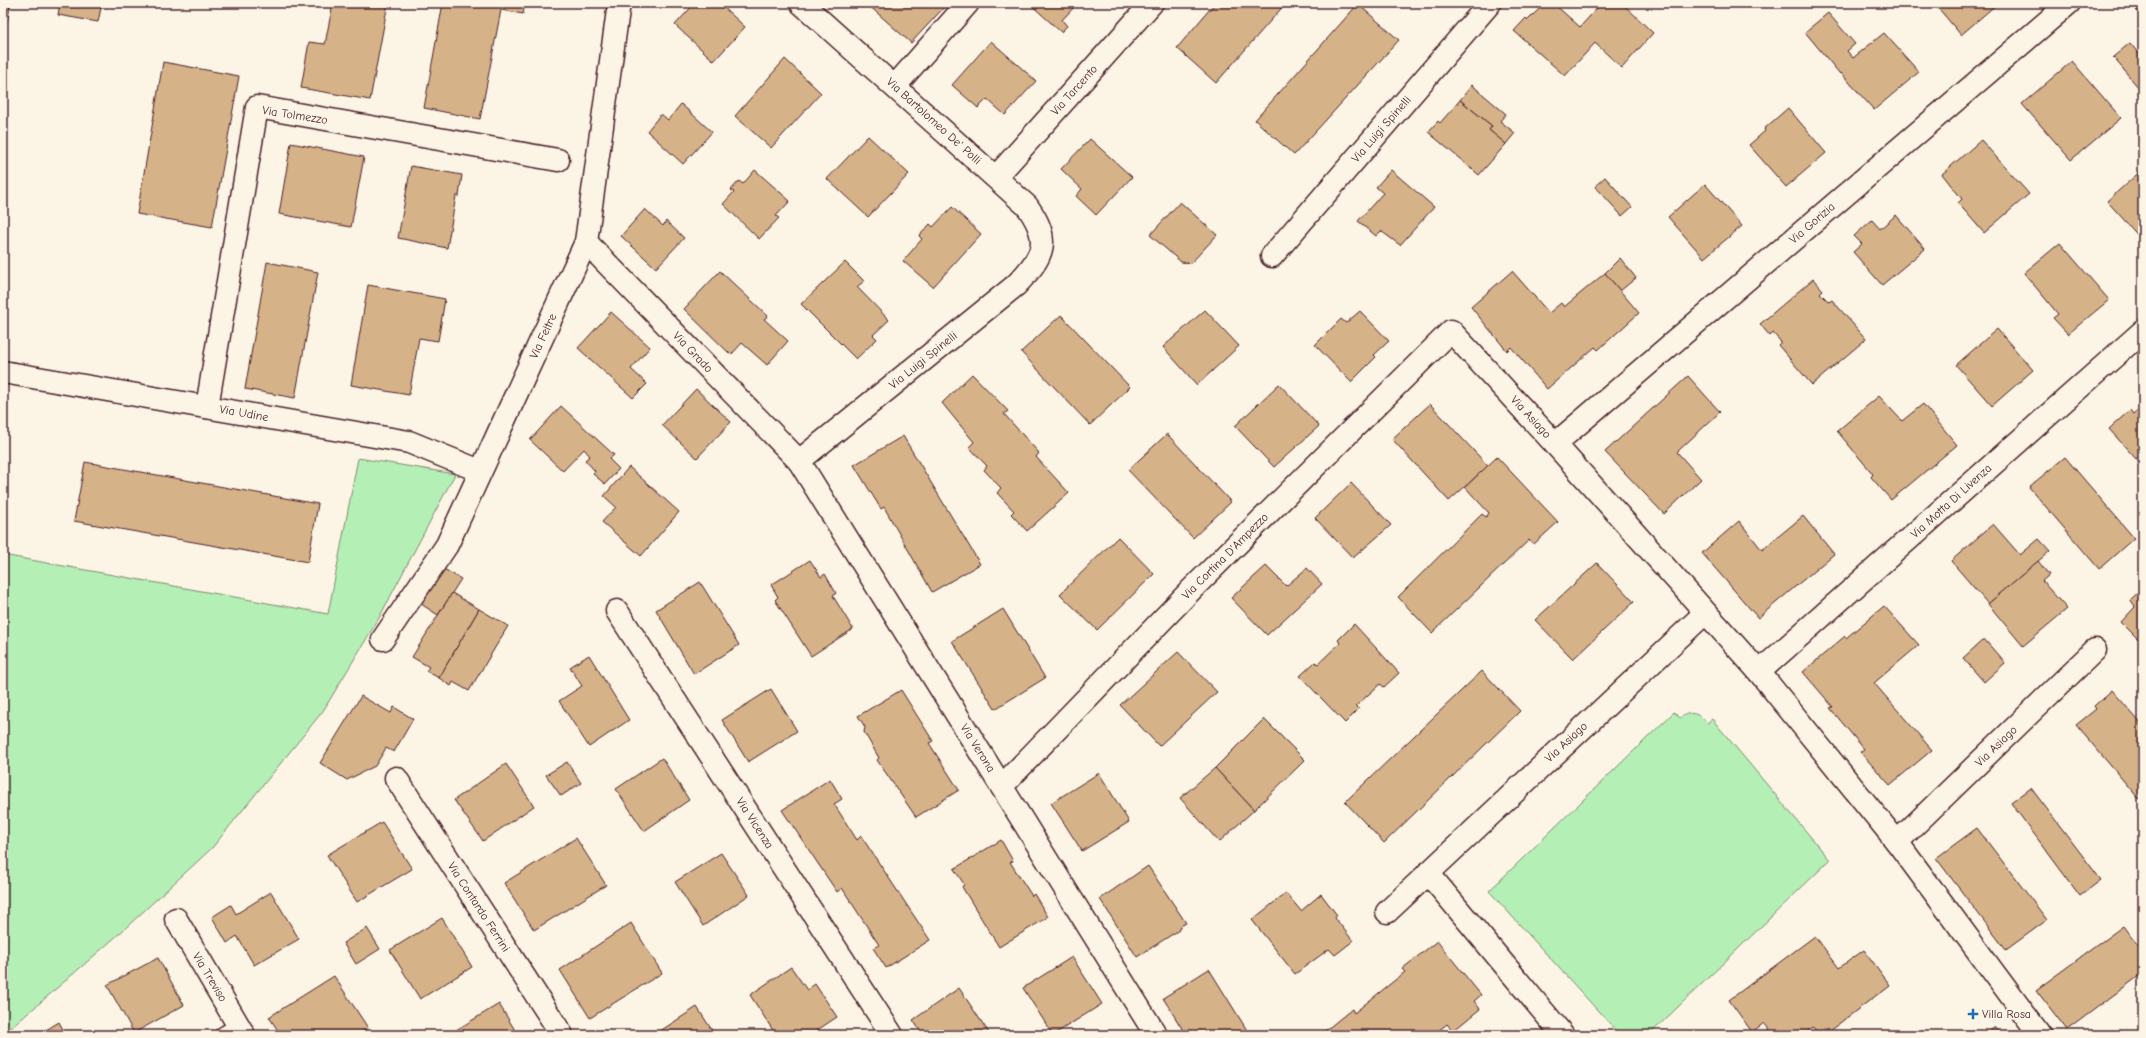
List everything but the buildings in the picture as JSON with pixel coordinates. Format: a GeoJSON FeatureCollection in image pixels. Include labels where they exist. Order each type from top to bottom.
{"type":"FeatureCollection","features":[{"type":"Feature","properties":{"kind":"street","name":"Via Feltre"},"geometry":{"type":"LineString","coordinates":[[383,640],[447,544],[586,242],[619,3]]}},
{"type":"Feature","properties":{"kind":"street","name":"Via Bartolomeo De' Polli"},"geometry":{"type":"LineString","coordinates":[[801,3],[1027,206],[1037,219],[1042,233],[1043,244],[1041,254]]}},
{"type":"Feature","properties":{"kind":"street"},"geometry":{"type":"LineString","coordinates":[[895,86],[968,3]]}},
{"type":"Feature","properties":{"kind":"street","name":"Via Tarcento"},"geometry":{"type":"LineString","coordinates":[[996,177],[1152,3]]}},
{"type":"Feature","properties":{"kind":"street","name":"Via Gorizia"},"geometry":{"type":"LineString","coordinates":[[1555,444],[2069,3]]}},
{"type":"Feature","properties":{"kind":"street","name":"Via Luigi Spinelli"},"geometry":{"type":"LineString","coordinates":[[1272,256],[1486,5]]}},
{"type":"Feature","properties":{"kind":"street","name":"Via Tolmezzo"},"geometry":{"type":"LineString","coordinates":[[207,407],[257,107],[558,160]]}},
{"type":"Feature","properties":{"kind":"street","name":"Via Grado"},"geometry":{"type":"LineString","coordinates":[[586,242],[799,461]]}},
{"type":"Feature","properties":{"kind":"street","name":"Via Luigi Spinelli"},"geometry":{"type":"LineString","coordinates":[[799,461],[1016,285],[1041,254]]}},
{"type":"Feature","properties":{"kind":"street","name":"Via Asiago"},"geometry":{"type":"LineString","coordinates":[[1451,331],[1555,444],[1758,672],[1897,842],[2040,1035]]}},
{"type":"Feature","properties":{"kind":"street","name":"Via Cortina D'Ampezzo"},"geometry":{"type":"LineString","coordinates":[[1002,786],[1192,589],[1451,331]]}},
{"type":"Feature","properties":{"kind":"street","name":"Via Motta Di Livenza"},"geometry":{"type":"LineString","coordinates":[[1758,672],[2143,331]]}},
{"type":"Feature","properties":{"kind":"street","name":"Via Udine"},"geometry":{"type":"LineString","coordinates":[[3,372],[409,442],[480,471]]}},
{"type":"Feature","properties":{"kind":"street","name":"Via Verona"},"geometry":{"type":"LineString","coordinates":[[799,461],[1156,1035]]}},
{"type":"Feature","properties":{"kind":"street","name":"Via Vicenza"},"geometry":{"type":"LineString","coordinates":[[617,611],[892,1035]]}},
{"type":"Feature","properties":{"kind":"street","name":"Via Asiago"},"geometry":{"type":"LineString","coordinates":[[1387,912],[1705,613]]}},
{"type":"Feature","properties":{"kind":"street","name":"Via Asiago"},"geometry":{"type":"LineString","coordinates":[[1897,842],[2095,650]]}},
{"type":"Feature","properties":{"kind":"street","name":"Via Contardo Ferrini"},"geometry":{"type":"LineString","coordinates":[[396,778],[562,1035]]}},
{"type":"Feature","properties":{"kind":"street"},"geometry":{"type":"LineString","coordinates":[[1428,873],[1563,1035]]}},
{"type":"Feature","properties":{"kind":"street","name":"Via Treviso"},"geometry":{"type":"LineString","coordinates":[[176,919],[236,1032]]}},
{"type":"Feature","properties":{"kind":"green space"},"geometry":{"type":"Polygon","coordinates":[[[358,458],[455,474],[379,618],[323,711],[212,848],[119,934],[3,1035],[3,555],[328,614],[358,458]]]}},
{"type":"Feature","properties":{"kind":"green space"},"geometry":{"type":"Polygon","coordinates":[[[1674,712],[1680,718],[1691,713],[1698,715],[1707,723],[1712,719],[1830,860],[1649,1035],[1620,1035],[1489,891],[1674,712]]]}},
{"type":"Feature","properties":{"kind":"place","name":"Villa Rosa"},"geometry":{"type":"Point","coordinates":[1973,1014]}}]}
